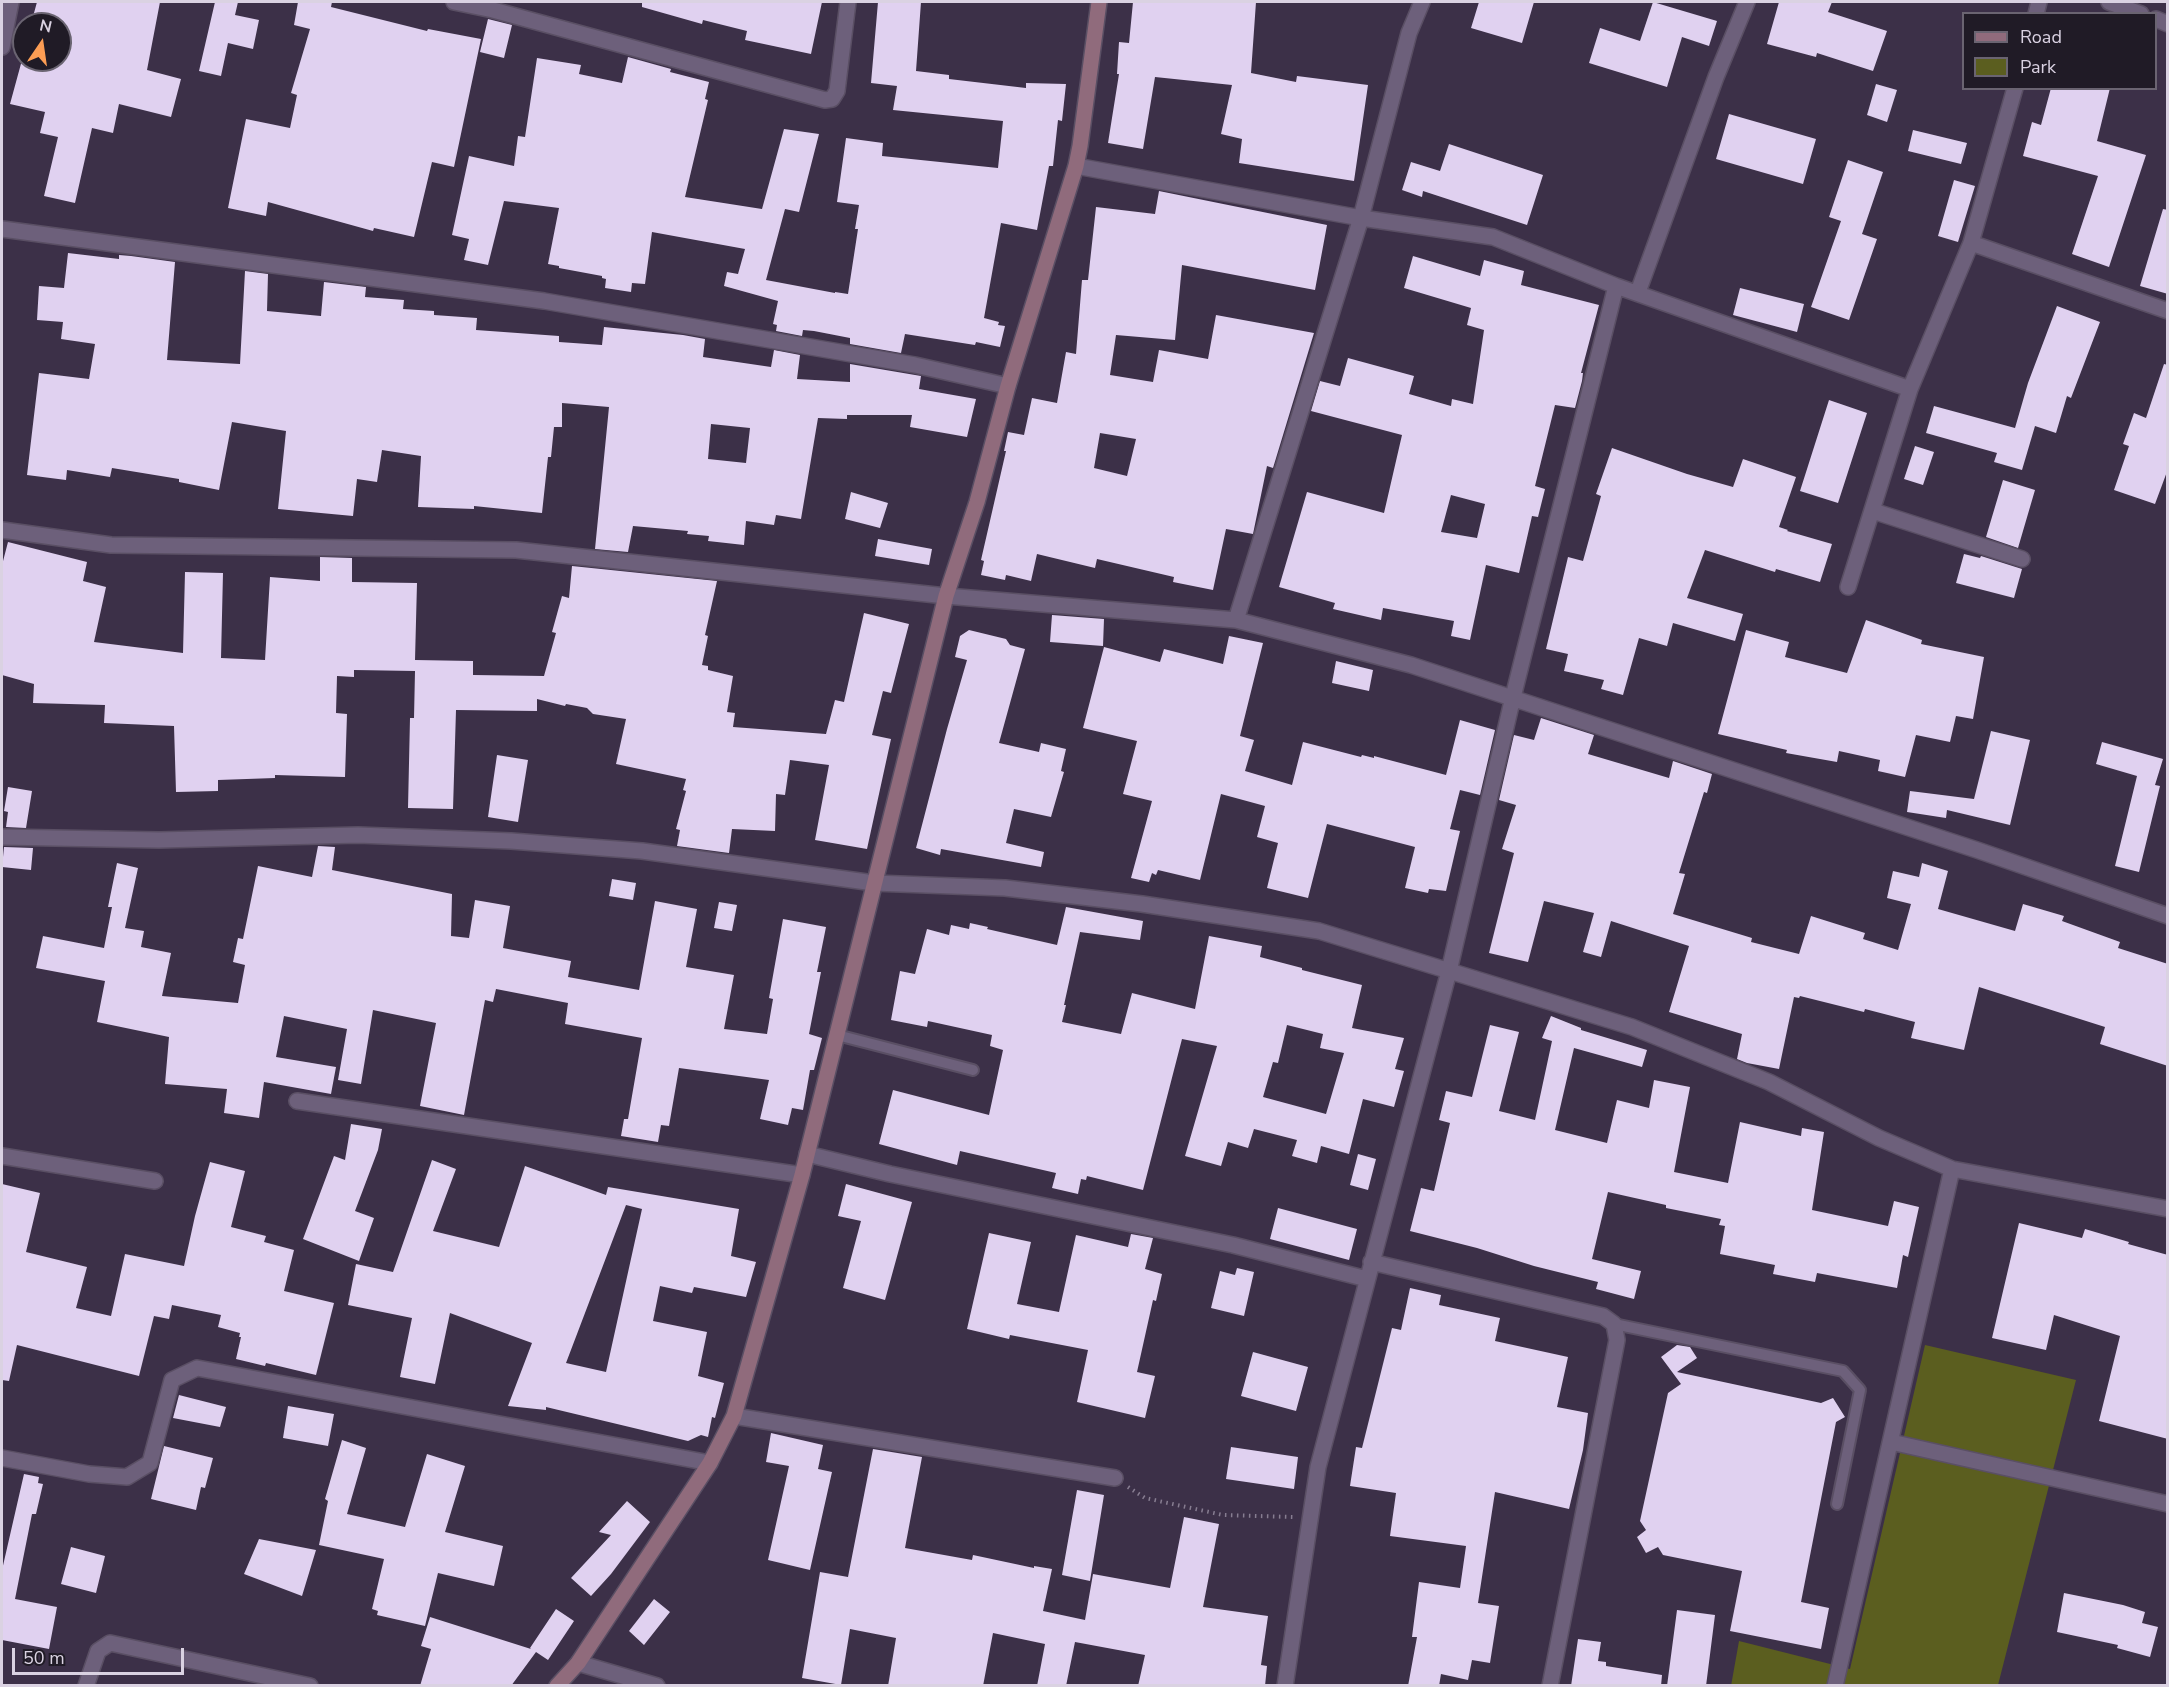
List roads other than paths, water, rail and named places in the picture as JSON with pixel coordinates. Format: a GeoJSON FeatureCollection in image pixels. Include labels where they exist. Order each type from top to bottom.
{"type":"FeatureCollection","features":[{"type":"Feature","properties":{"kind":"street"},"geometry":{"type":"LineString","coordinates":[[2,47],[11,2]]}},
{"type":"Feature","properties":{"kind":"street"},"geometry":{"type":"LineString","coordinates":[[454,2],[493,10],[825,100],[832,99],[837,91],[848,2]]}},
{"type":"Feature","properties":{"kind":"street"},"geometry":{"type":"LineString","coordinates":[[557,1686],[578,1663],[710,1463],[734,1416],[802,1175],[946,596],[977,502],[1008,386],[1076,166],[1099,2]]}},
{"type":"Feature","properties":{"kind":"street"},"geometry":{"type":"LineString","coordinates":[[1236,620],[1361,218],[1409,33],[1422,2]]}},
{"type":"Feature","properties":{"kind":"street"},"geometry":{"type":"LineString","coordinates":[[1638,292],[1716,77],[1747,2]]}},
{"type":"Feature","properties":{"kind":"street"},"geometry":{"type":"LineString","coordinates":[[2109,2],[2135,12]]}},
{"type":"Feature","properties":{"kind":"street"},"geometry":{"type":"LineString","coordinates":[[1848,586],[1910,389],[1971,243],[2014,90]]}},
{"type":"Feature","properties":{"kind":"street"},"geometry":{"type":"LineString","coordinates":[[1076,166],[1361,218],[1493,237],[1616,286],[1910,389]]}},
{"type":"Feature","properties":{"kind":"street"},"geometry":{"type":"LineString","coordinates":[[2,229],[544,301],[915,365],[1008,386]]}},
{"type":"Feature","properties":{"kind":"street"},"geometry":{"type":"LineString","coordinates":[[1971,243],[2168,310]]}},
{"type":"Feature","properties":{"kind":"street"},"geometry":{"type":"LineString","coordinates":[[1285,1686],[1318,1467],[1449,971],[1513,698],[1616,286]]}},
{"type":"Feature","properties":{"kind":"street"},"geometry":{"type":"LineString","coordinates":[[1873,512],[2022,559]]}},
{"type":"Feature","properties":{"kind":"street"},"geometry":{"type":"LineString","coordinates":[[2,530],[111,546],[516,550],[946,596],[1236,620],[1411,665],[1977,850],[2168,916]]}},
{"type":"Feature","properties":{"kind":"street"},"geometry":{"type":"LineString","coordinates":[[2,837],[159,840],[358,835],[511,841],[642,851],[874,883],[1005,888],[1143,904],[1319,931],[1632,1027],[1769,1083],[1879,1138],[1952,1169],[2168,1209]]}},
{"type":"Feature","properties":{"kind":"street"},"geometry":{"type":"LineString","coordinates":[[297,1101],[802,1175]]}},
{"type":"Feature","properties":{"kind":"street"},"geometry":{"type":"LineString","coordinates":[[807,1154],[890,1174],[1233,1245],[1367,1279]]}},
{"type":"Feature","properties":{"kind":"street"},"geometry":{"type":"LineString","coordinates":[[2,1156],[155,1181]]}},
{"type":"Feature","properties":{"kind":"street"},"geometry":{"type":"LineString","coordinates":[[1835,1686],[1952,1169]]}},
{"type":"Feature","properties":{"kind":"street"},"geometry":{"type":"LineString","coordinates":[[1371,1262],[1603,1316],[1614,1324],[1617,1340],[1550,1686]]}},
{"type":"Feature","properties":{"kind":"street"},"geometry":{"type":"LineString","coordinates":[[2,1458],[89,1474],[127,1477],[150,1463],[172,1380],[197,1368],[710,1463]]}},
{"type":"Feature","properties":{"kind":"street"},"geometry":{"type":"LineString","coordinates":[[734,1416],[1115,1478]]}},
{"type":"Feature","properties":{"kind":"street"},"geometry":{"type":"LineString","coordinates":[[1891,1442],[2168,1504]]}},
{"type":"Feature","properties":{"kind":"street"},"geometry":{"type":"LineString","coordinates":[[86,1686],[98,1651],[110,1643],[310,1686]]}},
{"type":"Feature","properties":{"kind":"street"},"geometry":{"type":"LineString","coordinates":[[578,1663],[657,1686]]}},
{"type":"Feature","properties":{"kind":"lane"},"geometry":{"type":"LineString","coordinates":[[837,1035],[973,1070]]}},
{"type":"Feature","properties":{"kind":"lane"},"geometry":{"type":"LineString","coordinates":[[1614,1324],[1843,1371],[1860,1390],[1837,1504]]}}]}
